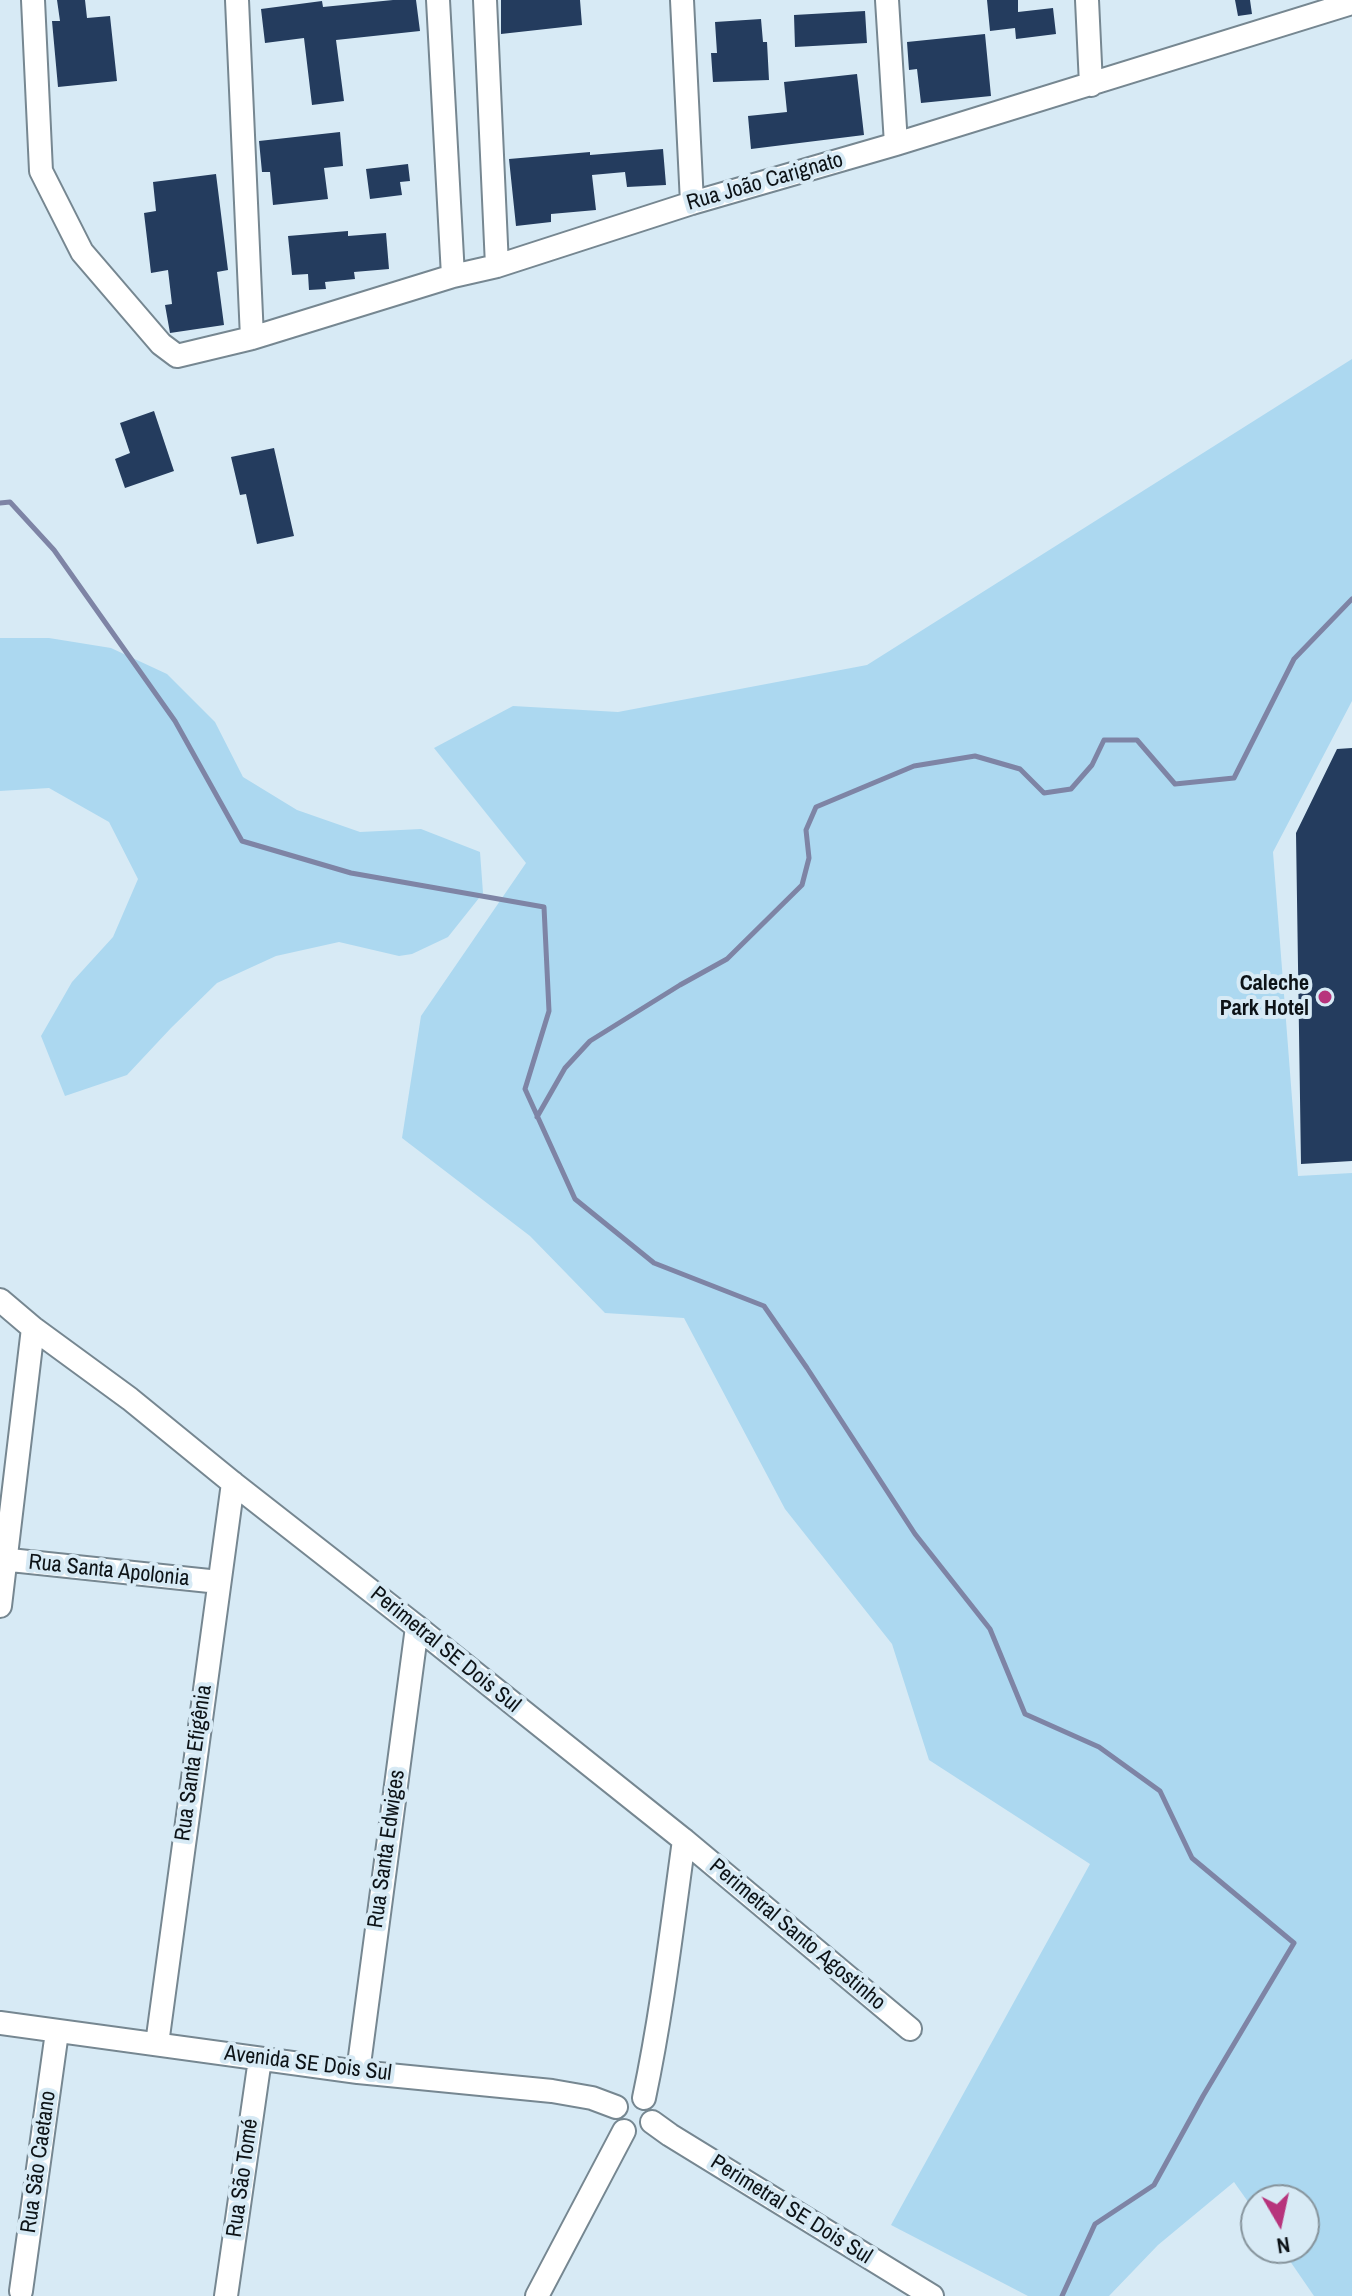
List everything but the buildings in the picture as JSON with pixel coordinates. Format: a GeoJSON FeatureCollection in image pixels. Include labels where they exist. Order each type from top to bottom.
{"type":"FeatureCollection","features":[{"type":"Feature","properties":{"kind":"street","name":"Rua João Carignato"},"geometry":{"type":"LineString","coordinates":[[33,0],[41,171],[82,252],[161,344],[177,356],[252,338],[453,276],[497,266],[692,203],[1091,85],[1292,10],[1352,3]]}},
{"type":"Feature","properties":{"kind":"street"},"geometry":{"type":"LineString","coordinates":[[237,0],[252,338]]}},
{"type":"Feature","properties":{"kind":"street"},"geometry":{"type":"LineString","coordinates":[[438,0],[453,276]]}},
{"type":"Feature","properties":{"kind":"street"},"geometry":{"type":"LineString","coordinates":[[485,0],[497,266]]}},
{"type":"Feature","properties":{"kind":"street"},"geometry":{"type":"LineString","coordinates":[[682,0],[692,203]]}},
{"type":"Feature","properties":{"kind":"street"},"geometry":{"type":"LineString","coordinates":[[887,0],[896,144]]}},
{"type":"Feature","properties":{"kind":"street"},"geometry":{"type":"LineString","coordinates":[[1087,0],[1091,85]]}},
{"type":"Feature","properties":{"kind":"street","name":"Perimetral SE Dois Sul"},"geometry":{"type":"LineString","coordinates":[[0,1300],[130,1399],[684,1840]]}},
{"type":"Feature","properties":{"kind":"street"},"geometry":{"type":"LineString","coordinates":[[0,1606],[3,1559],[33,1328]]}},
{"type":"Feature","properties":{"kind":"street","name":"Rua Santa Efigênia"},"geometry":{"type":"LineString","coordinates":[[157,2044],[233,1483]]}},
{"type":"Feature","properties":{"kind":"street","name":"Rua Santa Apolonia"},"geometry":{"type":"LineString","coordinates":[[3,1559],[219,1582]]}},
{"type":"Feature","properties":{"kind":"street","name":"Rua Santa Edwiges"},"geometry":{"type":"LineString","coordinates":[[358,2072],[417,1627]]}},
{"type":"Feature","properties":{"kind":"street"},"geometry":{"type":"LineString","coordinates":[[644,2098],[661,2013],[684,1840]]}},
{"type":"Feature","properties":{"kind":"street","name":"Perimetral Santo Agostinho"},"geometry":{"type":"LineString","coordinates":[[684,1840],[910,2029]]}},
{"type":"Feature","properties":{"kind":"street","name":"Avenida SE Dois Sul"},"geometry":{"type":"LineString","coordinates":[[0,2023],[358,2072],[552,2091],[592,2098],[616,2107]]}},
{"type":"Feature","properties":{"kind":"street","name":"Rua São Caetano"},"geometry":{"type":"LineString","coordinates":[[25,2294],[57,2032]]}},
{"type":"Feature","properties":{"kind":"street","name":"Rua São Tomé"},"geometry":{"type":"LineString","coordinates":[[226,2296],[260,2059]]}},
{"type":"Feature","properties":{"kind":"street"},"geometry":{"type":"LineString","coordinates":[[631,2095],[644,2098],[653,2108],[649,2127],[637,2134],[624,2131],[616,2120],[616,2107],[631,2095]]}},
{"type":"Feature","properties":{"kind":"street","name":"Perimetral SE Dois Sul"},"geometry":{"type":"LineString","coordinates":[[652,2122],[932,2296]]}},
{"type":"Feature","properties":{"kind":"street"},"geometry":{"type":"LineString","coordinates":[[537,2296],[624,2131]]}},
{"type":"Feature","properties":{"kind":"street"},"geometry":{"type":"LineString","coordinates":[[0,2278],[25,2294]]}},
{"type":"Feature","properties":{"kind":"shaded area"},"geometry":{"type":"Polygon","coordinates":[[[1352,359],[1352,701],[1273,852],[1298,1176],[1352,1173],[1352,2296],[1314,2296],[1292,2264],[1320,2264],[1320,2184],[1240,2184],[1240,2190],[1234,2182],[1158,2245],[1109,2296],[1028,2296],[891,2225],[1090,1864],[929,1760],[892,1644],[785,1509],[684,1318],[605,1313],[530,1236],[402,1138],[421,1016],[526,863],[434,748],[513,706],[618,712],[867,665],[1352,359]]]}},
{"type":"Feature","properties":{"kind":"shaded area"},"geometry":{"type":"Polygon","coordinates":[[[0,638],[49,638],[111,648],[167,674],[215,722],[243,777],[297,810],[360,832],[421,829],[480,852],[483,893],[448,937],[412,954],[399,956],[339,942],[276,956],[217,983],[127,1075],[65,1096],[41,1036],[72,982],[113,937],[138,879],[109,822],[49,788],[0,791],[0,638]]]}},
{"type":"Feature","properties":{"kind":"waterway"},"geometry":{"type":"LineString","coordinates":[[0,503],[10,502],[54,550],[175,721],[242,841],[351,873],[544,907],[549,1011],[525,1089],[575,1199],[654,1263],[764,1306],[915,1534],[990,1629],[1025,1714],[1099,1747],[1160,1791],[1192,1858],[1294,1943],[1154,2185],[1095,2224],[1062,2296]]}},
{"type":"Feature","properties":{"kind":"waterway"},"geometry":{"type":"LineString","coordinates":[[537,1117],[565,1068],[590,1041],[727,959],[802,885],[809,858],[806,830],[816,807],[914,766],[975,756],[1020,769],[1044,793],[1071,789],[1092,765],[1104,740],[1137,740],[1175,784],[1234,778],[1294,659],[1352,599]]}},
{"type":"Feature","properties":{"kind":"place","name":"Caleche Park Hotel"},"geometry":{"type":"Point","coordinates":[1325,997]}}]}
